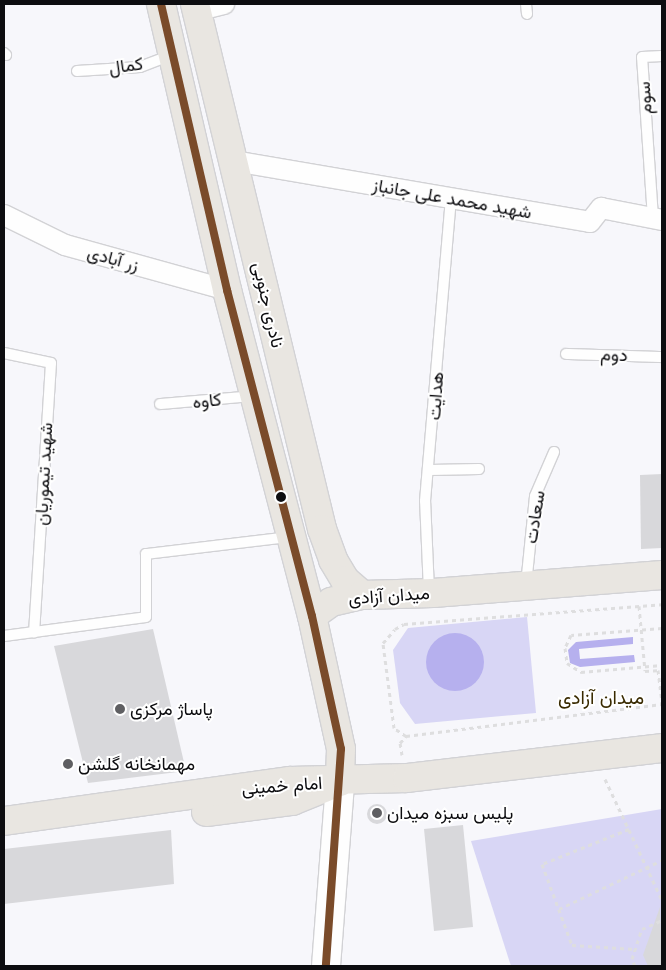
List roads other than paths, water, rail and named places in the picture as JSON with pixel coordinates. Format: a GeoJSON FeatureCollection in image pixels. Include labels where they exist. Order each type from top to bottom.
{"type":"FeatureCollection","features":[{"type":"Feature","properties":{"kind":"main road","name":"نادری جنوبی"},"geometry":{"type":"LineString","coordinates":[[161,4],[227,290],[289,537],[309,603]]}},
{"type":"Feature","properties":{"kind":"main road","name":"نادری جنوبی"},"geometry":{"type":"LineString","coordinates":[[196,7],[322,530],[342,574],[362,595]]}},
{"type":"Feature","properties":{"kind":"main road"},"geometry":{"type":"LineString","coordinates":[[326,966],[341,750],[309,603],[313,593],[329,590],[342,574]]}},
{"type":"Feature","properties":{"kind":"main road","name":"میدان آزادی"},"geometry":{"type":"LineString","coordinates":[[309,603],[331,602],[362,595],[429,593],[662,575]]}},
{"type":"Feature","properties":{"kind":"main road"},"geometry":{"type":"LineString","coordinates":[[340,782],[662,748]]}},
{"type":"Feature","properties":{"kind":"main road","name":"امام خمینی"},"geometry":{"type":"LineString","coordinates":[[4,821],[290,781],[340,782]]}},
{"type":"Feature","properties":{"kind":"main road","name":"امام خمینی"},"geometry":{"type":"LineString","coordinates":[[4,836],[292,802],[340,782]]}},
{"type":"Feature","properties":{"kind":"street"},"geometry":{"type":"LineString","coordinates":[[196,7],[224,4]]}},
{"type":"Feature","properties":{"kind":"street","name":"شهید محمد علی جانباز"},"geometry":{"type":"LineString","coordinates":[[234,161],[590,222],[601,208],[658,219]]}},
{"type":"Feature","properties":{"kind":"street","name":"زر آبادی"},"geometry":{"type":"LineString","coordinates":[[4,215],[65,245],[227,290]]}},
{"type":"Feature","properties":{"kind":"lane","name":"کمال"},"geometry":{"type":"LineString","coordinates":[[77,72],[140,67],[173,54]]}},
{"type":"Feature","properties":{"kind":"lane","name":"سوم"},"geometry":{"type":"LineString","coordinates":[[658,219],[642,57],[662,56]]}},
{"type":"Feature","properties":{"kind":"lane","name":"هدایت"},"geometry":{"type":"LineString","coordinates":[[429,593],[425,501],[430,470],[451,198]]}},
{"type":"Feature","properties":{"kind":"lane","name":"شهید تیموریان"},"geometry":{"type":"LineString","coordinates":[[4,353],[50,363],[34,632]]}},
{"type":"Feature","properties":{"kind":"lane","name":"دوم"},"geometry":{"type":"LineString","coordinates":[[566,354],[662,357]]}},
{"type":"Feature","properties":{"kind":"lane","name":"کاوه"},"geometry":{"type":"LineString","coordinates":[[160,404],[254,396]]}},
{"type":"Feature","properties":{"kind":"lane","name":"سعادت"},"geometry":{"type":"LineString","coordinates":[[526,586],[535,496],[554,452]]}},
{"type":"Feature","properties":{"kind":"lane"},"geometry":{"type":"LineString","coordinates":[[430,470],[478,469]]}},
{"type":"Feature","properties":{"kind":"lane"},"geometry":{"type":"LineString","coordinates":[[4,636],[146,617],[146,554],[289,537]]}},
{"type":"Feature","properties":{"kind":"place","name":"پاساژ مرکزی"},"geometry":{"type":"Point","coordinates":[120,709]}},
{"type":"Feature","properties":{"kind":"place","name":"مهمانخانه گلشن"},"geometry":{"type":"Point","coordinates":[68,764]}},
{"type":"Feature","properties":{"kind":"place","name":"پلیس سبزه میدان"},"geometry":{"type":"Point","coordinates":[377,813]}},
{"type":"Feature","properties":{"kind":"district","name":"میدان آزادی"},"geometry":{"type":"Point","coordinates":[601,698]}}]}
